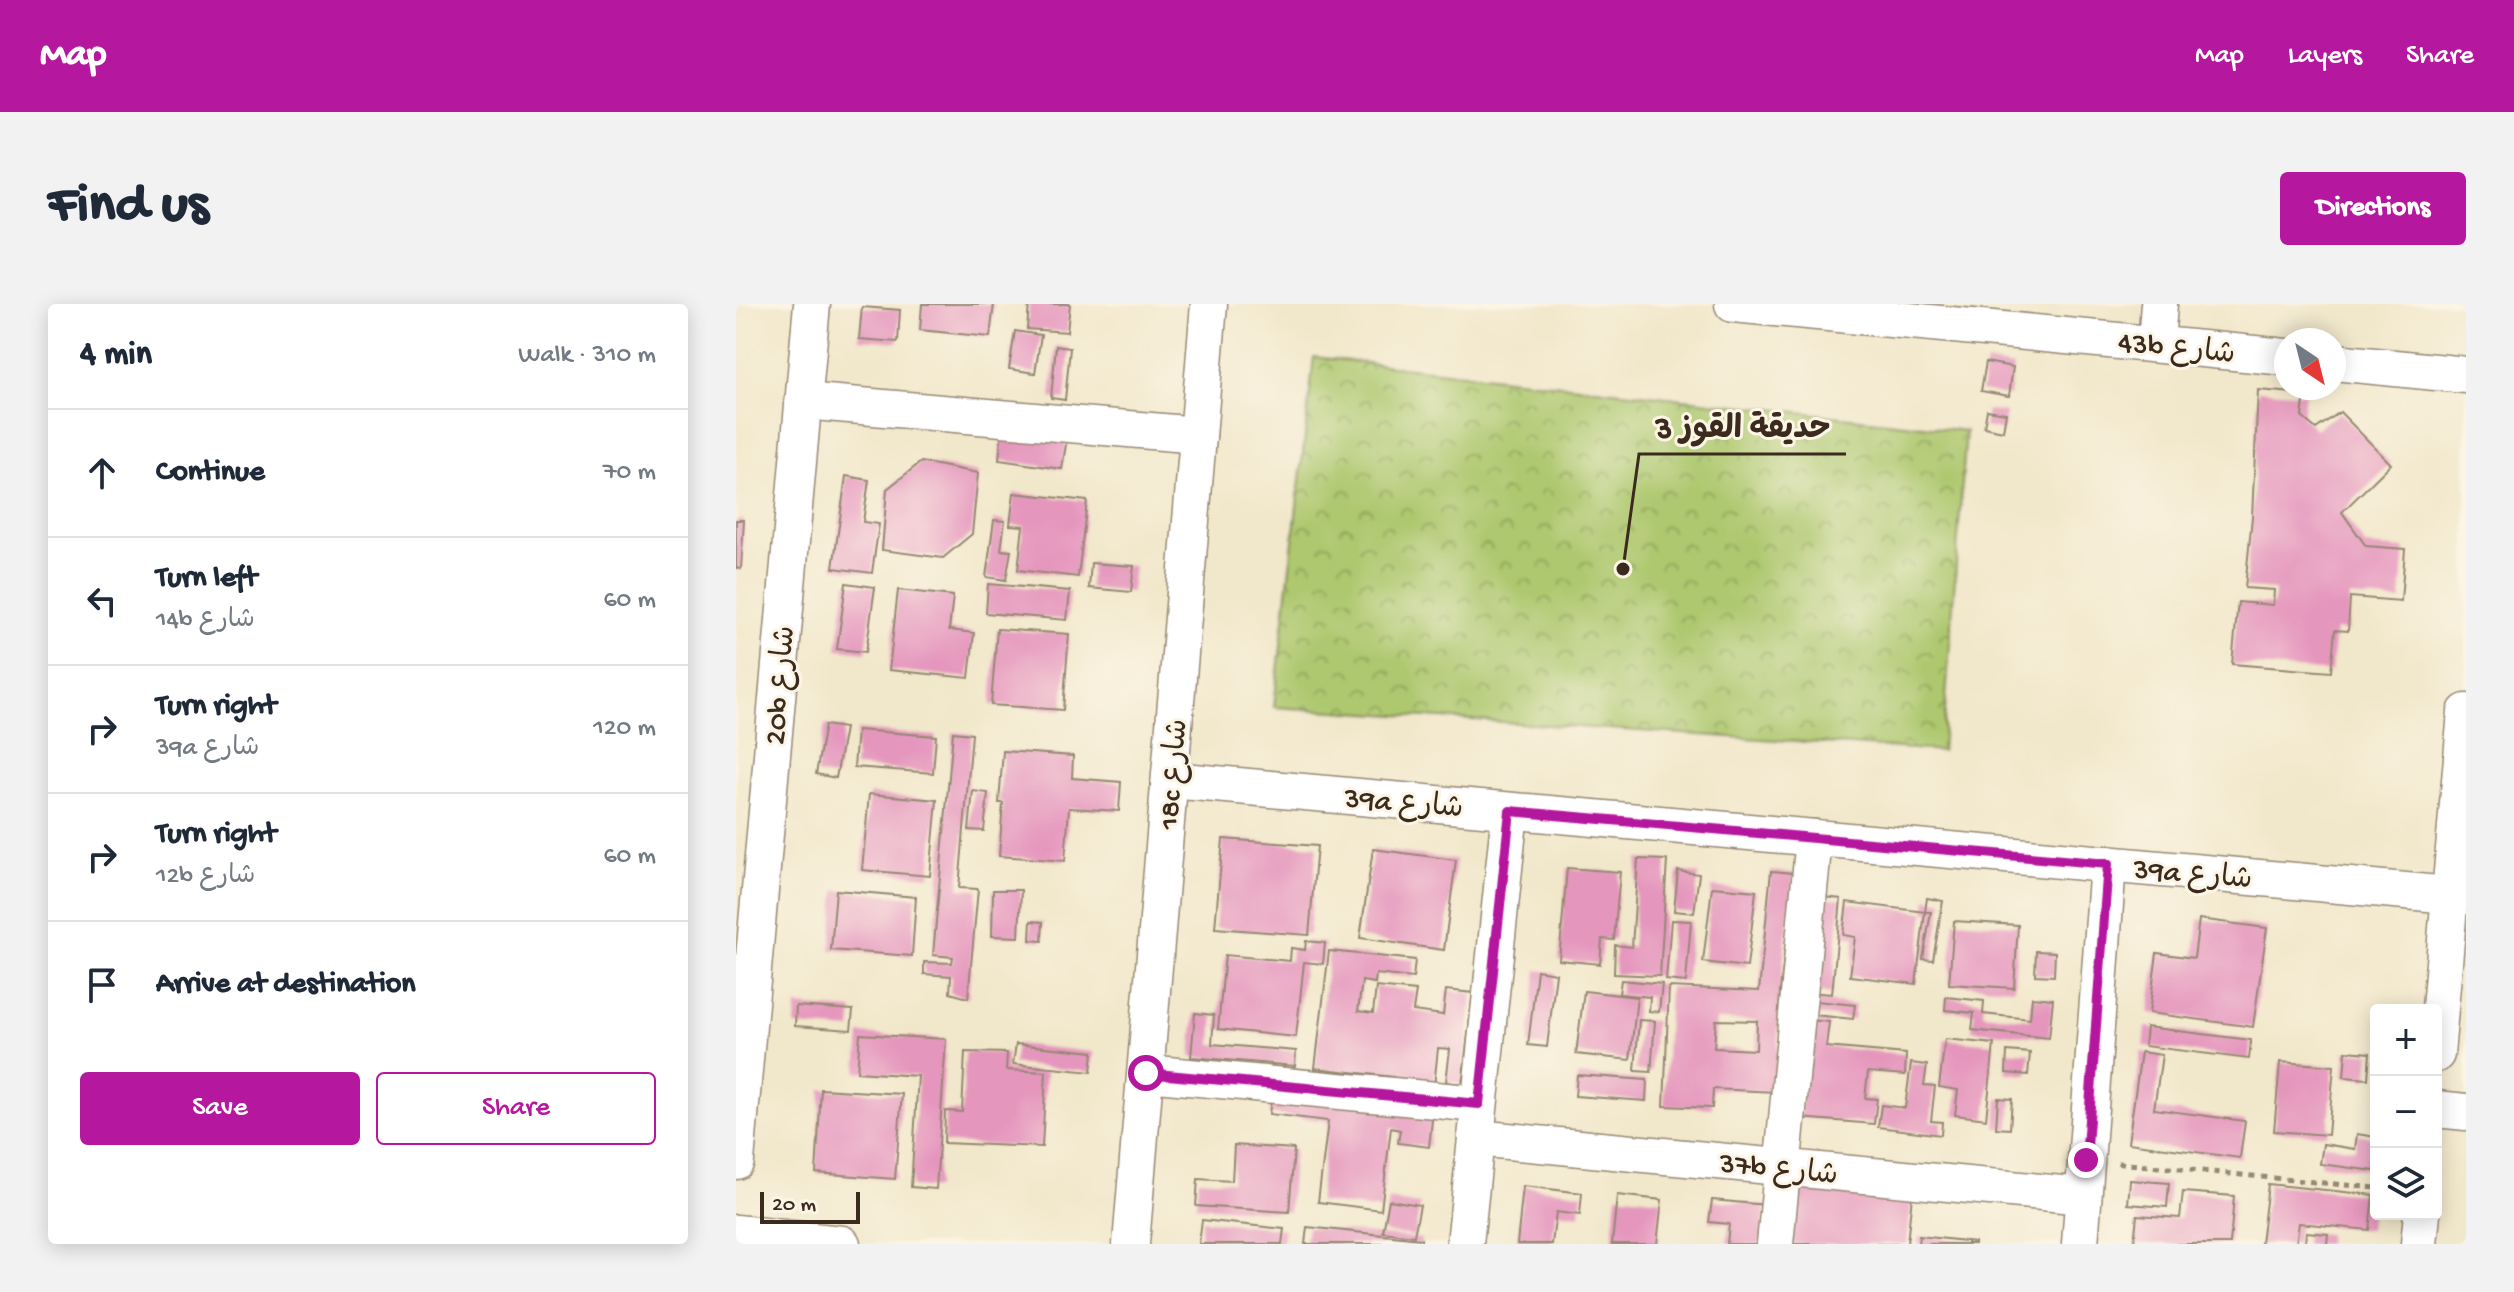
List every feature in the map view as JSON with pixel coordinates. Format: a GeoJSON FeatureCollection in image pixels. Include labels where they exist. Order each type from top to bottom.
{"type":"FeatureCollection","features":[{"type":"Feature","properties":{"kind":"street","name":"20b شارع"},"geometry":{"type":"LineString","coordinates":[[736,1161],[812,304]]}},
{"type":"Feature","properties":{"kind":"street","name":"18c شارع"},"geometry":{"type":"LineString","coordinates":[[1131,1244],[1209,304]]}},
{"type":"Feature","properties":{"kind":"street","name":"43b شارع"},"geometry":{"type":"LineString","coordinates":[[1733,304],[2274,356]]}},
{"type":"Feature","properties":{"kind":"street"},"geometry":{"type":"LineString","coordinates":[[2156,344],[2159,304]]}},
{"type":"Feature","properties":{"kind":"street"},"geometry":{"type":"LineString","coordinates":[[2346,363],[2466,375]]}},
{"type":"Feature","properties":{"kind":"street"},"geometry":{"type":"LineString","coordinates":[[803,401],[1198,435]]}},
{"type":"Feature","properties":{"kind":"street"},"geometry":{"type":"LineString","coordinates":[[2440,1004],[2466,712]]}},
{"type":"Feature","properties":{"kind":"street","name":"39a شارع"},"geometry":{"type":"LineString","coordinates":[[1171,780],[2450,895]]}},
{"type":"Feature","properties":{"kind":"street"},"geometry":{"type":"LineString","coordinates":[[1465,1244],[1510,811]]}},
{"type":"Feature","properties":{"kind":"street"},"geometry":{"type":"LineString","coordinates":[[1775,1244],[1814,838]]}},
{"type":"Feature","properties":{"kind":"street"},"geometry":{"type":"LineString","coordinates":[[2080,1244],[2108,864]]}},
{"type":"Feature","properties":{"kind":"street","name":"37b شارع"},"geometry":{"type":"LineString","coordinates":[[1146,1073],[1782,1167],[2083,1196]]}},
{"type":"Feature","properties":{"kind":"street"},"geometry":{"type":"LineString","coordinates":[[2442,1110],[2466,1112]]}},
{"type":"Feature","properties":{"kind":"street"},"geometry":{"type":"LineString","coordinates":[[2419,1244],[2421,1220]]}},
{"type":"Feature","properties":{"kind":"street"},"geometry":{"type":"LineString","coordinates":[[736,1233],[842,1244]]}},
{"type":"Feature","properties":{"kind":"path"},"geometry":{"type":"LineString","coordinates":[[2086,1160],[2370,1187]]}},
{"type":"Feature","properties":{"kind":"green space"},"geometry":{"type":"Polygon","coordinates":[[[1314,357],[1966,431],[1942,751],[1274,707],[1314,357]]]}},
{"type":"Feature","properties":{"kind":"building"},"geometry":{"type":"Polygon","coordinates":[[[922,304],[994,304],[990,337],[920,330],[922,304]]]}},
{"type":"Feature","properties":{"kind":"building"},"geometry":{"type":"Polygon","coordinates":[[[1029,304],[1070,304],[1067,332],[1027,329],[1029,304]]]}},
{"type":"Feature","properties":{"kind":"building"},"geometry":{"type":"Polygon","coordinates":[[[862,307],[900,310],[898,342],[859,339],[862,307]]]}},
{"type":"Feature","properties":{"kind":"building"},"geometry":{"type":"Polygon","coordinates":[[[1015,331],[1041,335],[1035,373],[1009,369],[1015,331]]]}},
{"type":"Feature","properties":{"kind":"building"},"geometry":{"type":"Polygon","coordinates":[[[1056,346],[1070,348],[1065,400],[1051,398],[1056,346]]]}},
{"type":"Feature","properties":{"kind":"building"},"geometry":{"type":"Polygon","coordinates":[[[1986,362],[2013,367],[2009,396],[1981,391],[1986,362]]]}},
{"type":"Feature","properties":{"kind":"building"},"geometry":{"type":"Polygon","coordinates":[[[2258,390],[2274,391],[2274,400],[2304,400],[2302,417],[2316,429],[2340,412],[2391,464],[2342,512],[2366,546],[2405,549],[2401,601],[2350,597],[2348,631],[2335,630],[2331,672],[2232,664],[2238,602],[2273,605],[2274,590],[2245,588],[2258,390]]]}},
{"type":"Feature","properties":{"kind":"building"},"geometry":{"type":"Polygon","coordinates":[[[1987,410],[2006,413],[2003,431],[1984,427],[1987,410]]]}},
{"type":"Feature","properties":{"kind":"building"},"geometry":{"type":"Polygon","coordinates":[[[1002,429],[1067,438],[1062,469],[999,460],[1002,429]]]}},
{"type":"Feature","properties":{"kind":"building"},"geometry":{"type":"Polygon","coordinates":[[[921,462],[978,473],[972,534],[943,558],[882,550],[887,489],[921,462]]]}},
{"type":"Feature","properties":{"kind":"building"},"geometry":{"type":"Polygon","coordinates":[[[846,476],[869,480],[863,522],[879,524],[872,573],[833,568],[846,476]]]}},
{"type":"Feature","properties":{"kind":"building"},"geometry":{"type":"Polygon","coordinates":[[[1014,493],[1087,501],[1078,577],[1018,570],[1023,526],[1010,525],[1014,493]]]}},
{"type":"Feature","properties":{"kind":"building"},"geometry":{"type":"Polygon","coordinates":[[[736,520],[744,520],[741,569],[736,568],[736,520]]]}},
{"type":"Feature","properties":{"kind":"building"},"geometry":{"type":"Polygon","coordinates":[[[994,520],[1005,521],[1001,550],[1011,551],[1006,580],[986,577],[994,520]]]}},
{"type":"Feature","properties":{"kind":"building"},"geometry":{"type":"Polygon","coordinates":[[[1091,563],[1134,566],[1131,592],[1089,588],[1091,563]]]}},
{"type":"Feature","properties":{"kind":"building"},"geometry":{"type":"Polygon","coordinates":[[[846,583],[875,587],[866,652],[837,649],[846,583]]]}},
{"type":"Feature","properties":{"kind":"building"},"geometry":{"type":"Polygon","coordinates":[[[988,584],[1070,591],[1067,620],[986,613],[988,584]]]}},
{"type":"Feature","properties":{"kind":"building"},"geometry":{"type":"Polygon","coordinates":[[[898,590],[953,596],[949,630],[974,633],[969,678],[889,670],[898,590]]]}},
{"type":"Feature","properties":{"kind":"building"},"geometry":{"type":"Polygon","coordinates":[[[997,629],[1069,634],[1063,710],[991,705],[997,629]]]}},
{"type":"Feature","properties":{"kind":"building"},"geometry":{"type":"Polygon","coordinates":[[[825,725],[845,728],[836,778],[816,774],[825,725]]]}},
{"type":"Feature","properties":{"kind":"building"},"geometry":{"type":"Polygon","coordinates":[[[857,730],[936,736],[933,773],[854,767],[857,730]]]}},
{"type":"Feature","properties":{"kind":"building"},"geometry":{"type":"Polygon","coordinates":[[[953,732],[972,734],[959,888],[978,889],[968,998],[950,993],[951,976],[924,974],[924,962],[952,963],[953,957],[933,955],[953,732]]]}},
{"type":"Feature","properties":{"kind":"building"},"geometry":{"type":"Polygon","coordinates":[[[1003,751],[1073,756],[1072,778],[1121,782],[1119,811],[1069,808],[1065,861],[999,856],[1003,751]]]}},
{"type":"Feature","properties":{"kind":"building"},"geometry":{"type":"Polygon","coordinates":[[[973,791],[988,793],[984,831],[969,830],[973,791]]]}},
{"type":"Feature","properties":{"kind":"building"},"geometry":{"type":"Polygon","coordinates":[[[869,794],[937,800],[930,876],[862,870],[869,794]]]}},
{"type":"Feature","properties":{"kind":"building"},"geometry":{"type":"Polygon","coordinates":[[[1223,839],[1317,846],[1309,935],[1215,928],[1223,839]]]}},
{"type":"Feature","properties":{"kind":"building"},"geometry":{"type":"Polygon","coordinates":[[[1373,849],[1456,860],[1444,950],[1360,938],[1373,849]]]}},
{"type":"Feature","properties":{"kind":"building"},"geometry":{"type":"Polygon","coordinates":[[[1638,859],[1667,860],[1660,976],[1614,974],[1615,945],[1632,947],[1638,859]]]}},
{"type":"Feature","properties":{"kind":"building"},"geometry":{"type":"Polygon","coordinates":[[[1567,868],[1620,872],[1614,940],[1602,939],[1600,964],[1559,960],[1567,868]]]}},
{"type":"Feature","properties":{"kind":"building"},"geometry":{"type":"Polygon","coordinates":[[[1678,871],[1699,874],[1694,913],[1674,911],[1678,871]]]}},
{"type":"Feature","properties":{"kind":"building"},"geometry":{"type":"Polygon","coordinates":[[[1771,871],[1794,873],[1780,991],[1776,1092],[1713,1089],[1712,1108],[1664,1106],[1669,987],[1759,991],[1771,871]],[[1716,1020],[1714,1048],[1756,1050],[1757,1021],[1716,1020]]]}},
{"type":"Feature","properties":{"kind":"building"},"geometry":{"type":"Polygon","coordinates":[[[1712,887],[1756,891],[1747,967],[1703,962],[1712,887]]]}},
{"type":"Feature","properties":{"kind":"building"},"geometry":{"type":"Polygon","coordinates":[[[836,890],[916,897],[912,956],[831,950],[836,890]]]}},
{"type":"Feature","properties":{"kind":"building"},"geometry":{"type":"Polygon","coordinates":[[[993,890],[1021,890],[1019,937],[992,936],[993,890]]]}},
{"type":"Feature","properties":{"kind":"building"},"geometry":{"type":"Polygon","coordinates":[[[1816,896],[1841,899],[1832,994],[1807,992],[1816,896]]]}},
{"type":"Feature","properties":{"kind":"building"},"geometry":{"type":"Polygon","coordinates":[[[1927,898],[1943,901],[1933,960],[1923,959],[1931,912],[1925,912],[1927,898]]]}},
{"type":"Feature","properties":{"kind":"building"},"geometry":{"type":"Polygon","coordinates":[[[1847,902],[1925,912],[1916,984],[1850,976],[1855,937],[1843,935],[1847,902]]]}},
{"type":"Feature","properties":{"kind":"building"},"geometry":{"type":"Polygon","coordinates":[[[2199,919],[2267,928],[2253,1027],[2149,1013],[2157,953],[2194,958],[2199,919]]]}},
{"type":"Feature","properties":{"kind":"building"},"geometry":{"type":"Polygon","coordinates":[[[1671,920],[1691,921],[1686,982],[1666,980],[1671,920]]]}},
{"type":"Feature","properties":{"kind":"building"},"geometry":{"type":"Polygon","coordinates":[[[1031,921],[1043,922],[1042,941],[1030,940],[1031,921]]]}},
{"type":"Feature","properties":{"kind":"building"},"geometry":{"type":"Polygon","coordinates":[[[1954,921],[2018,925],[2014,988],[1949,984],[1954,921]]]}},
{"type":"Feature","properties":{"kind":"building"},"geometry":{"type":"Polygon","coordinates":[[[1306,941],[1325,943],[1323,964],[1304,962],[1296,1037],[1218,1029],[1225,955],[1290,961],[1291,948],[1305,950],[1306,941]]]}},
{"type":"Feature","properties":{"kind":"building"},"geometry":{"type":"Polygon","coordinates":[[[1329,951],[1415,960],[1413,978],[1376,974],[1375,983],[1362,981],[1358,1011],[1373,1013],[1376,987],[1416,991],[1413,1011],[1443,1015],[1446,990],[1473,993],[1462,1084],[1446,1082],[1450,1049],[1438,1048],[1433,1096],[1391,1091],[1393,1077],[1315,1068],[1329,951]]]}},
{"type":"Feature","properties":{"kind":"building"},"geometry":{"type":"Polygon","coordinates":[[[2036,951],[2055,952],[2054,976],[2035,975],[2036,951]]]}},
{"type":"Feature","properties":{"kind":"building"},"geometry":{"type":"Polygon","coordinates":[[[1537,970],[1556,973],[1547,1047],[1528,1045],[1537,970]]]}},
{"type":"Feature","properties":{"kind":"building"},"geometry":{"type":"Polygon","coordinates":[[[1621,980],[1662,984],[1659,1012],[1649,1011],[1650,997],[1619,994],[1621,980]]]}},
{"type":"Feature","properties":{"kind":"building"},"geometry":{"type":"Polygon","coordinates":[[[1584,991],[1637,997],[1630,1060],[1576,1054],[1584,991]]]}},
{"type":"Feature","properties":{"kind":"building"},"geometry":{"type":"Polygon","coordinates":[[[1946,997],[1984,1001],[1983,1014],[2030,1019],[2032,997],[2053,999],[2049,1038],[1972,1030],[1974,1013],[1945,1010],[1946,997]]]}},
{"type":"Feature","properties":{"kind":"building"},"geometry":{"type":"Polygon","coordinates":[[[1806,1000],[1855,1005],[1853,1019],[1804,1014],[1806,1000]]]}},
{"type":"Feature","properties":{"kind":"building"},"geometry":{"type":"Polygon","coordinates":[[[796,1006],[853,1010],[851,1030],[795,1026],[796,1006]]]}},
{"type":"Feature","properties":{"kind":"building"},"geometry":{"type":"Polygon","coordinates":[[[1195,1013],[1214,1015],[1212,1044],[1296,1051],[1295,1066],[1191,1057],[1195,1013]]]}},
{"type":"Feature","properties":{"kind":"building"},"geometry":{"type":"Polygon","coordinates":[[[1639,1020],[1655,1021],[1651,1072],[1635,1071],[1639,1020]]]}},
{"type":"Feature","properties":{"kind":"building"},"geometry":{"type":"Polygon","coordinates":[[[1809,1020],[1829,1022],[1826,1047],[1906,1054],[1905,1075],[1868,1072],[1865,1098],[1877,1099],[1874,1124],[1800,1118],[1809,1020]]]}},
{"type":"Feature","properties":{"kind":"building"},"geometry":{"type":"Polygon","coordinates":[[[2146,1027],[2251,1040],[2249,1059],[2144,1046],[2146,1027]]]}},
{"type":"Feature","properties":{"kind":"building"},"geometry":{"type":"Polygon","coordinates":[[[860,1034],[946,1039],[936,1189],[911,1187],[918,1076],[857,1072],[860,1034]]]}},
{"type":"Feature","properties":{"kind":"building"},"geometry":{"type":"Polygon","coordinates":[[[1945,1039],[1994,1044],[1986,1119],[1955,1115],[1958,1090],[1939,1087],[1945,1039]]]}},
{"type":"Feature","properties":{"kind":"building"},"geometry":{"type":"Polygon","coordinates":[[[1016,1044],[1093,1052],[1091,1072],[1013,1064],[1016,1044]]]}},
{"type":"Feature","properties":{"kind":"building"},"geometry":{"type":"Polygon","coordinates":[[[2007,1051],[2030,1053],[2028,1075],[2006,1073],[2007,1051]]]}},
{"type":"Feature","properties":{"kind":"building"},"geometry":{"type":"Polygon","coordinates":[[[2346,1051],[2370,1053],[2368,1079],[2344,1077],[2346,1051]]]}},
{"type":"Feature","properties":{"kind":"building"},"geometry":{"type":"Polygon","coordinates":[[[965,1052],[1007,1053],[1006,1070],[1046,1072],[1042,1147],[944,1143],[945,1111],[962,1112],[965,1052]]]}},
{"type":"Feature","properties":{"kind":"building"},"geometry":{"type":"Polygon","coordinates":[[[2141,1052],[2162,1055],[2154,1109],[2245,1121],[2240,1158],[2128,1143],[2141,1052]]]}},
{"type":"Feature","properties":{"kind":"building"},"geometry":{"type":"Polygon","coordinates":[[[2280,1062],[2334,1066],[2328,1135],[2274,1131],[2280,1062]]]}},
{"type":"Feature","properties":{"kind":"building"},"geometry":{"type":"Polygon","coordinates":[[[1911,1063],[1927,1065],[1924,1085],[1935,1086],[1931,1121],[1942,1122],[1941,1135],[1878,1127],[1881,1105],[1905,1108],[1911,1063]]]}},
{"type":"Feature","properties":{"kind":"building"},"geometry":{"type":"Polygon","coordinates":[[[1577,1075],[1647,1080],[1646,1101],[1575,1096],[1577,1075]]]}},
{"type":"Feature","properties":{"kind":"building"},"geometry":{"type":"Polygon","coordinates":[[[821,1089],[902,1094],[895,1179],[816,1173],[821,1089]]]}},
{"type":"Feature","properties":{"kind":"building"},"geometry":{"type":"Polygon","coordinates":[[[1272,1093],[1433,1112],[1429,1147],[1398,1143],[1400,1130],[1391,1128],[1381,1210],[1318,1202],[1328,1121],[1269,1114],[1272,1093]]]}},
{"type":"Feature","properties":{"kind":"building"},"geometry":{"type":"Polygon","coordinates":[[[1998,1098],[2012,1099],[2010,1129],[1996,1128],[1998,1098]]]}},
{"type":"Feature","properties":{"kind":"building"},"geometry":{"type":"Polygon","coordinates":[[[2357,1134],[2370,1136],[2370,1170],[2320,1164],[2323,1144],[2355,1149],[2357,1134]]]}},
{"type":"Feature","properties":{"kind":"building"},"geometry":{"type":"Polygon","coordinates":[[[1234,1145],[1294,1149],[1289,1212],[1196,1206],[1198,1179],[1232,1181],[1234,1145]]]}},
{"type":"Feature","properties":{"kind":"building"},"geometry":{"type":"Polygon","coordinates":[[[2130,1180],[2169,1183],[2167,1207],[2128,1204],[2130,1180]]]}},
{"type":"Feature","properties":{"kind":"building"},"geometry":{"type":"Polygon","coordinates":[[[1794,1182],[1912,1195],[1907,1244],[1786,1244],[1794,1182]]]}},
{"type":"Feature","properties":{"kind":"building"},"geometry":{"type":"Polygon","coordinates":[[[2268,1184],[2370,1195],[2369,1230],[2299,1223],[2296,1244],[2261,1244],[2268,1184]]]}},
{"type":"Feature","properties":{"kind":"building"},"geometry":{"type":"Polygon","coordinates":[[[1523,1186],[1582,1193],[1580,1215],[1556,1212],[1552,1244],[1517,1244],[1523,1186]]]}},
{"type":"Feature","properties":{"kind":"building"},"geometry":{"type":"Polygon","coordinates":[[[2183,1192],[2234,1196],[2230,1244],[2134,1244],[2137,1215],[2180,1218],[2183,1192]]]}},
{"type":"Feature","properties":{"kind":"building"},"geometry":{"type":"Polygon","coordinates":[[[1617,1195],[1662,1200],[1657,1244],[1612,1244],[1617,1195]]]}},
{"type":"Feature","properties":{"kind":"building"},"geometry":{"type":"Polygon","coordinates":[[[1389,1200],[1420,1205],[1414,1236],[1383,1232],[1389,1200]]]}},
{"type":"Feature","properties":{"kind":"building"},"geometry":{"type":"Polygon","coordinates":[[[1712,1200],[1766,1205],[1761,1244],[1727,1244],[1729,1224],[1709,1222],[1712,1200]]]}},
{"type":"Feature","properties":{"kind":"building"},"geometry":{"type":"Polygon","coordinates":[[[1202,1220],[1284,1229],[1282,1244],[1199,1244],[1202,1220]]]}},
{"type":"Feature","properties":{"kind":"building"},"geometry":{"type":"Polygon","coordinates":[[[1307,1227],[1421,1239],[1421,1244],[1305,1244],[1307,1227]]]}},
{"type":"Feature","properties":{"kind":"building"},"geometry":{"type":"Polygon","coordinates":[[[2306,1232],[2328,1234],[2327,1244],[2305,1244],[2306,1232]]]}},
{"type":"Feature","properties":{"kind":"building"},"geometry":{"type":"Polygon","coordinates":[[[1919,1236],[1974,1242],[1974,1244],[1918,1244],[1919,1236]]]}},
{"type":"Feature","properties":{"kind":"place","name":"حديقة القوز 3"},"geometry":{"type":"Point","coordinates":[1623,569]}},
{"type":"Feature","properties":{"kind":"route"},"geometry":{"type":"LineString","coordinates":[[1146,1073],[1479,1104],[1510,811],[2108,864],[2086,1160]]}}]}
